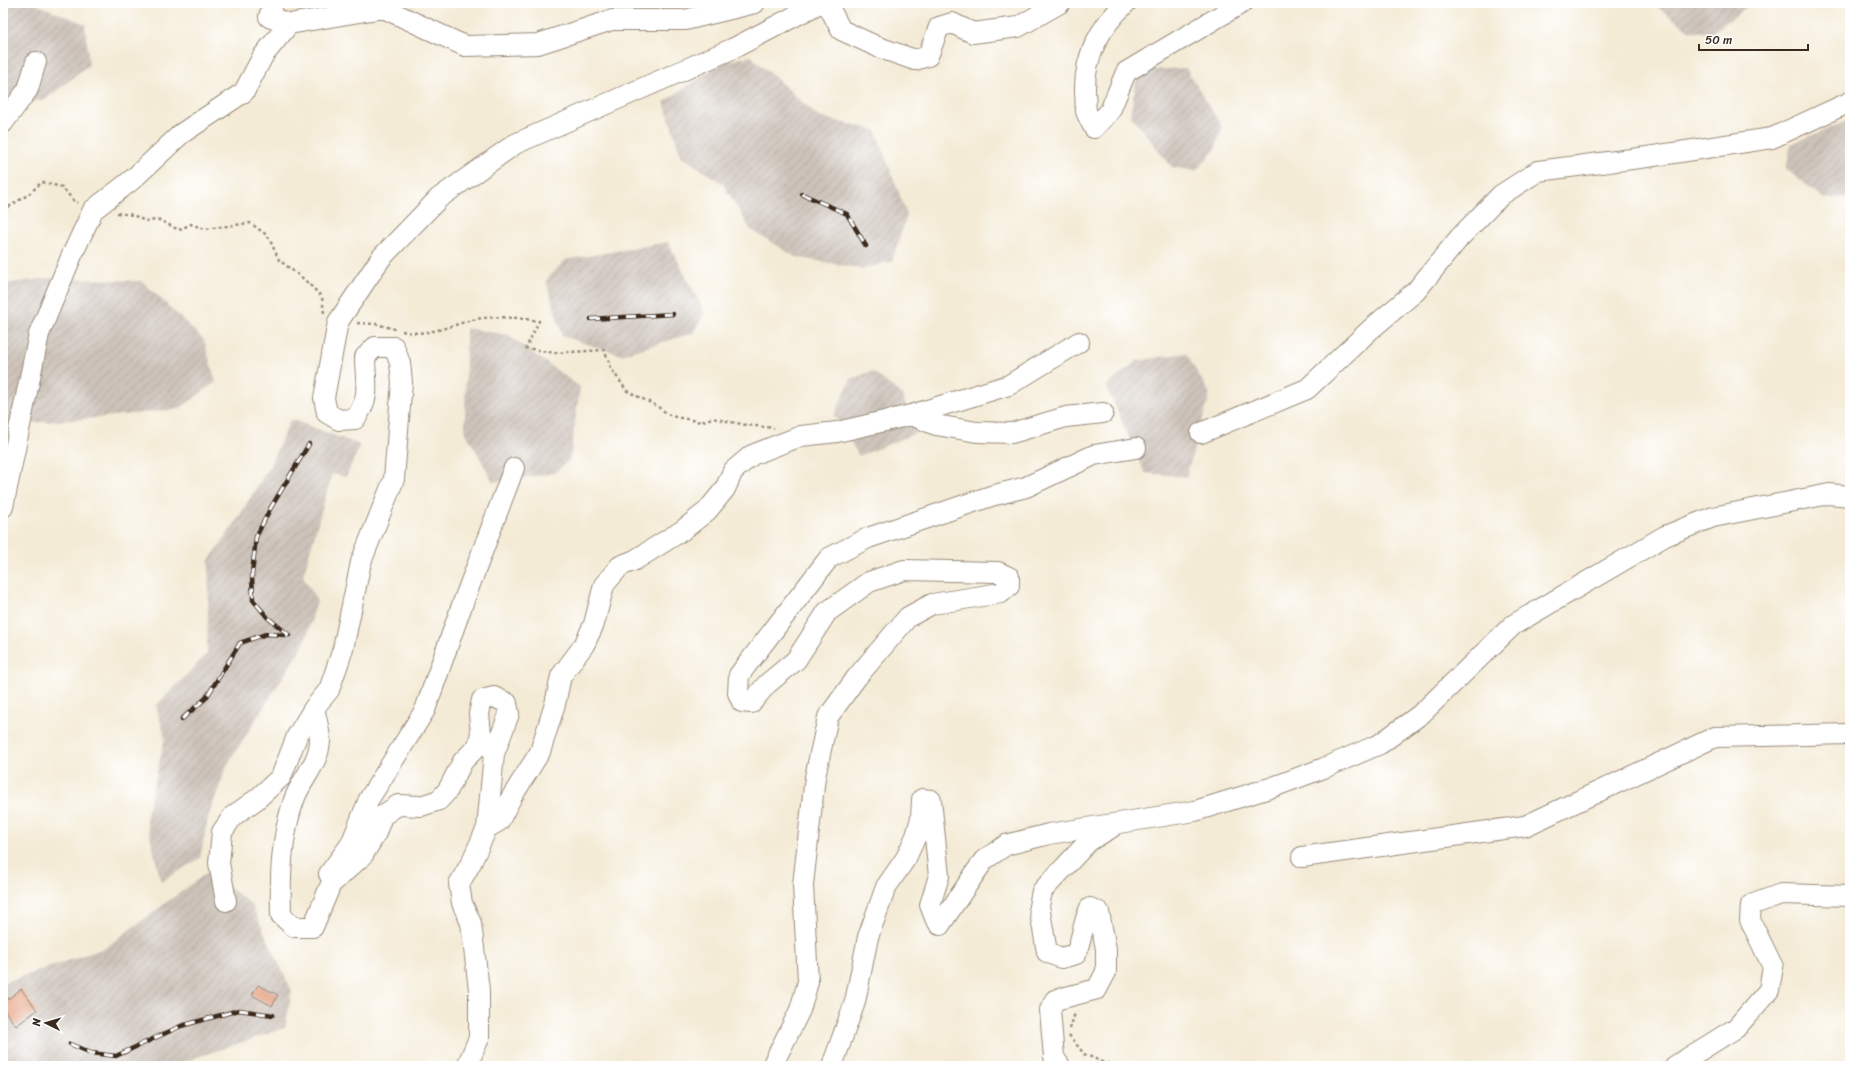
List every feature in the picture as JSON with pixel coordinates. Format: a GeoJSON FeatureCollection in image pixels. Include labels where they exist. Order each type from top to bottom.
{"type":"FeatureCollection","features":[{"type":"Feature","properties":{"kind":"lane"},"geometry":{"type":"LineString","coordinates":[[273,3],[269,17],[289,24],[383,8],[465,46],[538,44],[612,20],[685,20],[755,3]]}},
{"type":"Feature","properties":{"kind":"lane"},"geometry":{"type":"LineString","coordinates":[[226,901],[219,863],[222,832],[234,816],[258,799],[281,777],[297,736],[314,708],[329,690],[343,649],[361,562],[394,479],[402,382],[400,363],[394,347],[375,347],[365,357],[367,398],[355,419],[339,420],[327,413],[324,398],[338,322],[381,258],[439,198],[515,144],[734,48],[820,3]]}},
{"type":"Feature","properties":{"kind":"lane"},"geometry":{"type":"LineString","coordinates":[[827,3],[842,30],[878,47],[916,60],[928,56],[939,26],[952,23],[973,33],[1018,27],[1060,3]]}},
{"type":"Feature","properties":{"kind":"lane"},"geometry":{"type":"LineString","coordinates":[[1126,3],[1112,15],[1101,30],[1089,57],[1085,85],[1086,110],[1094,128],[1110,110],[1126,72],[1242,3]]}},
{"type":"Feature","properties":{"kind":"lane"},"geometry":{"type":"LineString","coordinates":[[3,507],[39,334],[93,210],[133,179],[181,134],[244,92],[263,56],[289,24]]}},
{"type":"Feature","properties":{"kind":"lane"},"geometry":{"type":"LineString","coordinates":[[3,123],[28,89],[36,62]]}},
{"type":"Feature","properties":{"kind":"lane"},"geometry":{"type":"LineString","coordinates":[[1201,433],[1307,389],[1371,329],[1416,291],[1460,236],[1501,195],[1538,171],[1647,157],[1772,138],[1850,102]]}},
{"type":"Feature","properties":{"kind":"lane"},"geometry":{"type":"LineString","coordinates":[[487,828],[499,821],[511,798],[540,752],[556,704],[561,676],[584,645],[594,624],[604,585],[620,566],[635,560],[659,545],[707,511],[725,489],[733,471],[752,455],[801,436],[837,432],[911,415],[1009,385],[1080,342]]}},
{"type":"Feature","properties":{"kind":"lane"},"geometry":{"type":"LineString","coordinates":[[911,415],[936,425],[977,432],[1012,433],[1066,417],[1103,413]]}},
{"type":"Feature","properties":{"kind":"lane"},"geometry":{"type":"LineString","coordinates":[[772,1066],[800,1010],[808,982],[803,885],[815,778],[828,718],[857,677],[908,617],[932,604],[1001,593],[1009,586],[1009,577],[998,572],[904,570],[869,582],[827,612],[796,660],[767,684],[751,703],[742,702],[738,693],[740,674],[829,558],[868,538],[991,496],[1026,487],[1094,455],[1136,448]]}},
{"type":"Feature","properties":{"kind":"lane"},"geometry":{"type":"LineString","coordinates":[[318,911],[321,886],[351,844],[369,799],[425,710],[460,608],[514,468]]}},
{"type":"Feature","properties":{"kind":"lane"},"geometry":{"type":"LineString","coordinates":[[832,1066],[855,1002],[868,937],[886,887],[906,858],[916,836],[922,799],[931,800],[939,876],[930,905],[934,918],[940,925],[984,860],[1006,845],[1049,834],[1195,811],[1273,788],[1380,744],[1421,714],[1513,625],[1665,536],[1713,517],[1829,494],[1850,496]]}},
{"type":"Feature","properties":{"kind":"lane"},"geometry":{"type":"LineString","coordinates":[[314,708],[320,741],[312,766],[295,799],[284,838],[280,882],[281,915],[294,927],[312,927],[331,884],[363,855],[376,833],[382,816],[398,805],[421,806],[439,800],[448,790],[463,761],[478,746],[481,733],[479,714],[482,700],[494,698],[507,703],[509,714],[494,754],[487,828],[471,864],[459,884],[462,903],[471,924],[479,990],[479,1038],[466,1066]]}},
{"type":"Feature","properties":{"kind":"lane"},"geometry":{"type":"LineString","coordinates":[[1302,857],[1524,826],[1715,737],[1850,734]]}},
{"type":"Feature","properties":{"kind":"lane"},"geometry":{"type":"LineString","coordinates":[[1060,1066],[1054,1057],[1050,1010],[1055,1000],[1097,989],[1106,972],[1106,949],[1099,912],[1090,908],[1085,918],[1082,938],[1076,954],[1061,958],[1047,952],[1039,906],[1042,891],[1088,841],[1119,823]]}},
{"type":"Feature","properties":{"kind":"lane"},"geometry":{"type":"LineString","coordinates":[[1675,1066],[1736,1028],[1769,990],[1773,967],[1750,920],[1751,905],[1781,894],[1850,896]]}},
{"type":"Feature","properties":{"kind":"path"},"geometry":{"type":"LineString","coordinates":[[3,207],[7,208],[23,198],[42,182],[62,187],[73,200],[93,210],[133,215],[145,221],[159,220],[179,230],[191,224],[205,229],[250,223],[268,236],[280,260],[305,280],[322,297],[325,320],[376,324],[412,334],[429,333],[484,318],[524,318],[539,321],[526,348],[555,353],[604,350],[612,370],[628,391],[655,405],[671,416],[701,422],[712,418],[746,425],[779,428],[801,436]]}},
{"type":"Feature","properties":{"kind":"path"},"geometry":{"type":"LineString","coordinates":[[1083,992],[1068,1034],[1084,1054],[1105,1063],[1118,1066]]}},
{"type":"Feature","properties":{"kind":"path"},"geometry":{"type":"LineString","coordinates":[[1220,1066],[1227,1063],[1239,1066]]}},
{"type":"Feature","properties":{"kind":"shaded area"},"geometry":{"type":"Polygon","coordinates":[[[3,3],[33,3],[85,24],[89,65],[46,99],[3,108],[3,3]]]}},
{"type":"Feature","properties":{"kind":"shaded area"},"geometry":{"type":"Polygon","coordinates":[[[1654,3],[1748,3],[1748,6],[1712,33],[1690,31],[1654,3]]]}},
{"type":"Feature","properties":{"kind":"shaded area"},"geometry":{"type":"Polygon","coordinates":[[[751,56],[819,117],[876,130],[907,215],[892,261],[863,269],[795,257],[750,229],[723,184],[681,156],[664,102],[723,62],[751,56]]]}},
{"type":"Feature","properties":{"kind":"shaded area"},"geometry":{"type":"Polygon","coordinates":[[[1186,68],[1222,127],[1215,150],[1196,171],[1172,167],[1130,115],[1137,77],[1149,70],[1186,68]]]}},
{"type":"Feature","properties":{"kind":"shaded area"},"geometry":{"type":"Polygon","coordinates":[[[1850,120],[1850,197],[1824,199],[1786,169],[1791,144],[1850,120]]]}},
{"type":"Feature","properties":{"kind":"shaded area"},"geometry":{"type":"Polygon","coordinates":[[[668,242],[705,313],[693,333],[621,355],[562,336],[546,280],[565,260],[668,242]]]}},
{"type":"Feature","properties":{"kind":"shaded area"},"geometry":{"type":"Polygon","coordinates":[[[49,278],[142,281],[204,340],[216,382],[179,409],[86,419],[6,425],[3,418],[3,284],[49,278]]]}},
{"type":"Feature","properties":{"kind":"shaded area"},"geometry":{"type":"Polygon","coordinates":[[[466,328],[508,335],[580,387],[570,459],[555,473],[493,482],[465,431],[466,328]]]}},
{"type":"Feature","properties":{"kind":"shaded area"},"geometry":{"type":"Polygon","coordinates":[[[1186,353],[1210,394],[1186,477],[1145,473],[1106,386],[1137,361],[1186,353]]]}},
{"type":"Feature","properties":{"kind":"shaded area"},"geometry":{"type":"Polygon","coordinates":[[[872,371],[902,395],[917,433],[859,456],[834,415],[851,379],[872,371]]]}},
{"type":"Feature","properties":{"kind":"shaded area"},"geometry":{"type":"Polygon","coordinates":[[[291,419],[360,445],[346,477],[332,474],[303,576],[317,601],[305,642],[227,765],[208,818],[200,858],[161,882],[146,819],[165,737],[156,706],[207,654],[209,560],[233,526],[268,469],[291,419]]]}},
{"type":"Feature","properties":{"kind":"shaded area"},"geometry":{"type":"Polygon","coordinates":[[[209,871],[251,904],[292,991],[285,1028],[171,1066],[3,1066],[3,983],[105,948],[209,871]]]}},
{"type":"Feature","properties":{"kind":"building"},"geometry":{"type":"Polygon","coordinates":[[[258,985],[278,995],[272,1006],[252,995],[258,985]]]}},
{"type":"Feature","properties":{"kind":"building"},"geometry":{"type":"Polygon","coordinates":[[[21,989],[37,1010],[16,1026],[3,1008],[3,1003],[21,989]]]}},
{"type":"Feature","properties":{"kind":"railway"},"geometry":{"type":"LineString","coordinates":[[802,194],[847,214],[866,246]]}},
{"type":"Feature","properties":{"kind":"railway"},"geometry":{"type":"LineString","coordinates":[[591,319],[673,314]]}},
{"type":"Feature","properties":{"kind":"railway"},"geometry":{"type":"LineString","coordinates":[[289,635],[268,618],[253,600],[252,574],[256,537],[270,509],[309,444]]}},
{"type":"Feature","properties":{"kind":"railway"},"geometry":{"type":"LineString","coordinates":[[182,719],[206,698],[240,643],[266,634],[289,635]]}},
{"type":"Feature","properties":{"kind":"railway"},"geometry":{"type":"LineString","coordinates":[[70,1044],[91,1053],[116,1056],[181,1026],[239,1010],[273,1015]]}}]}
